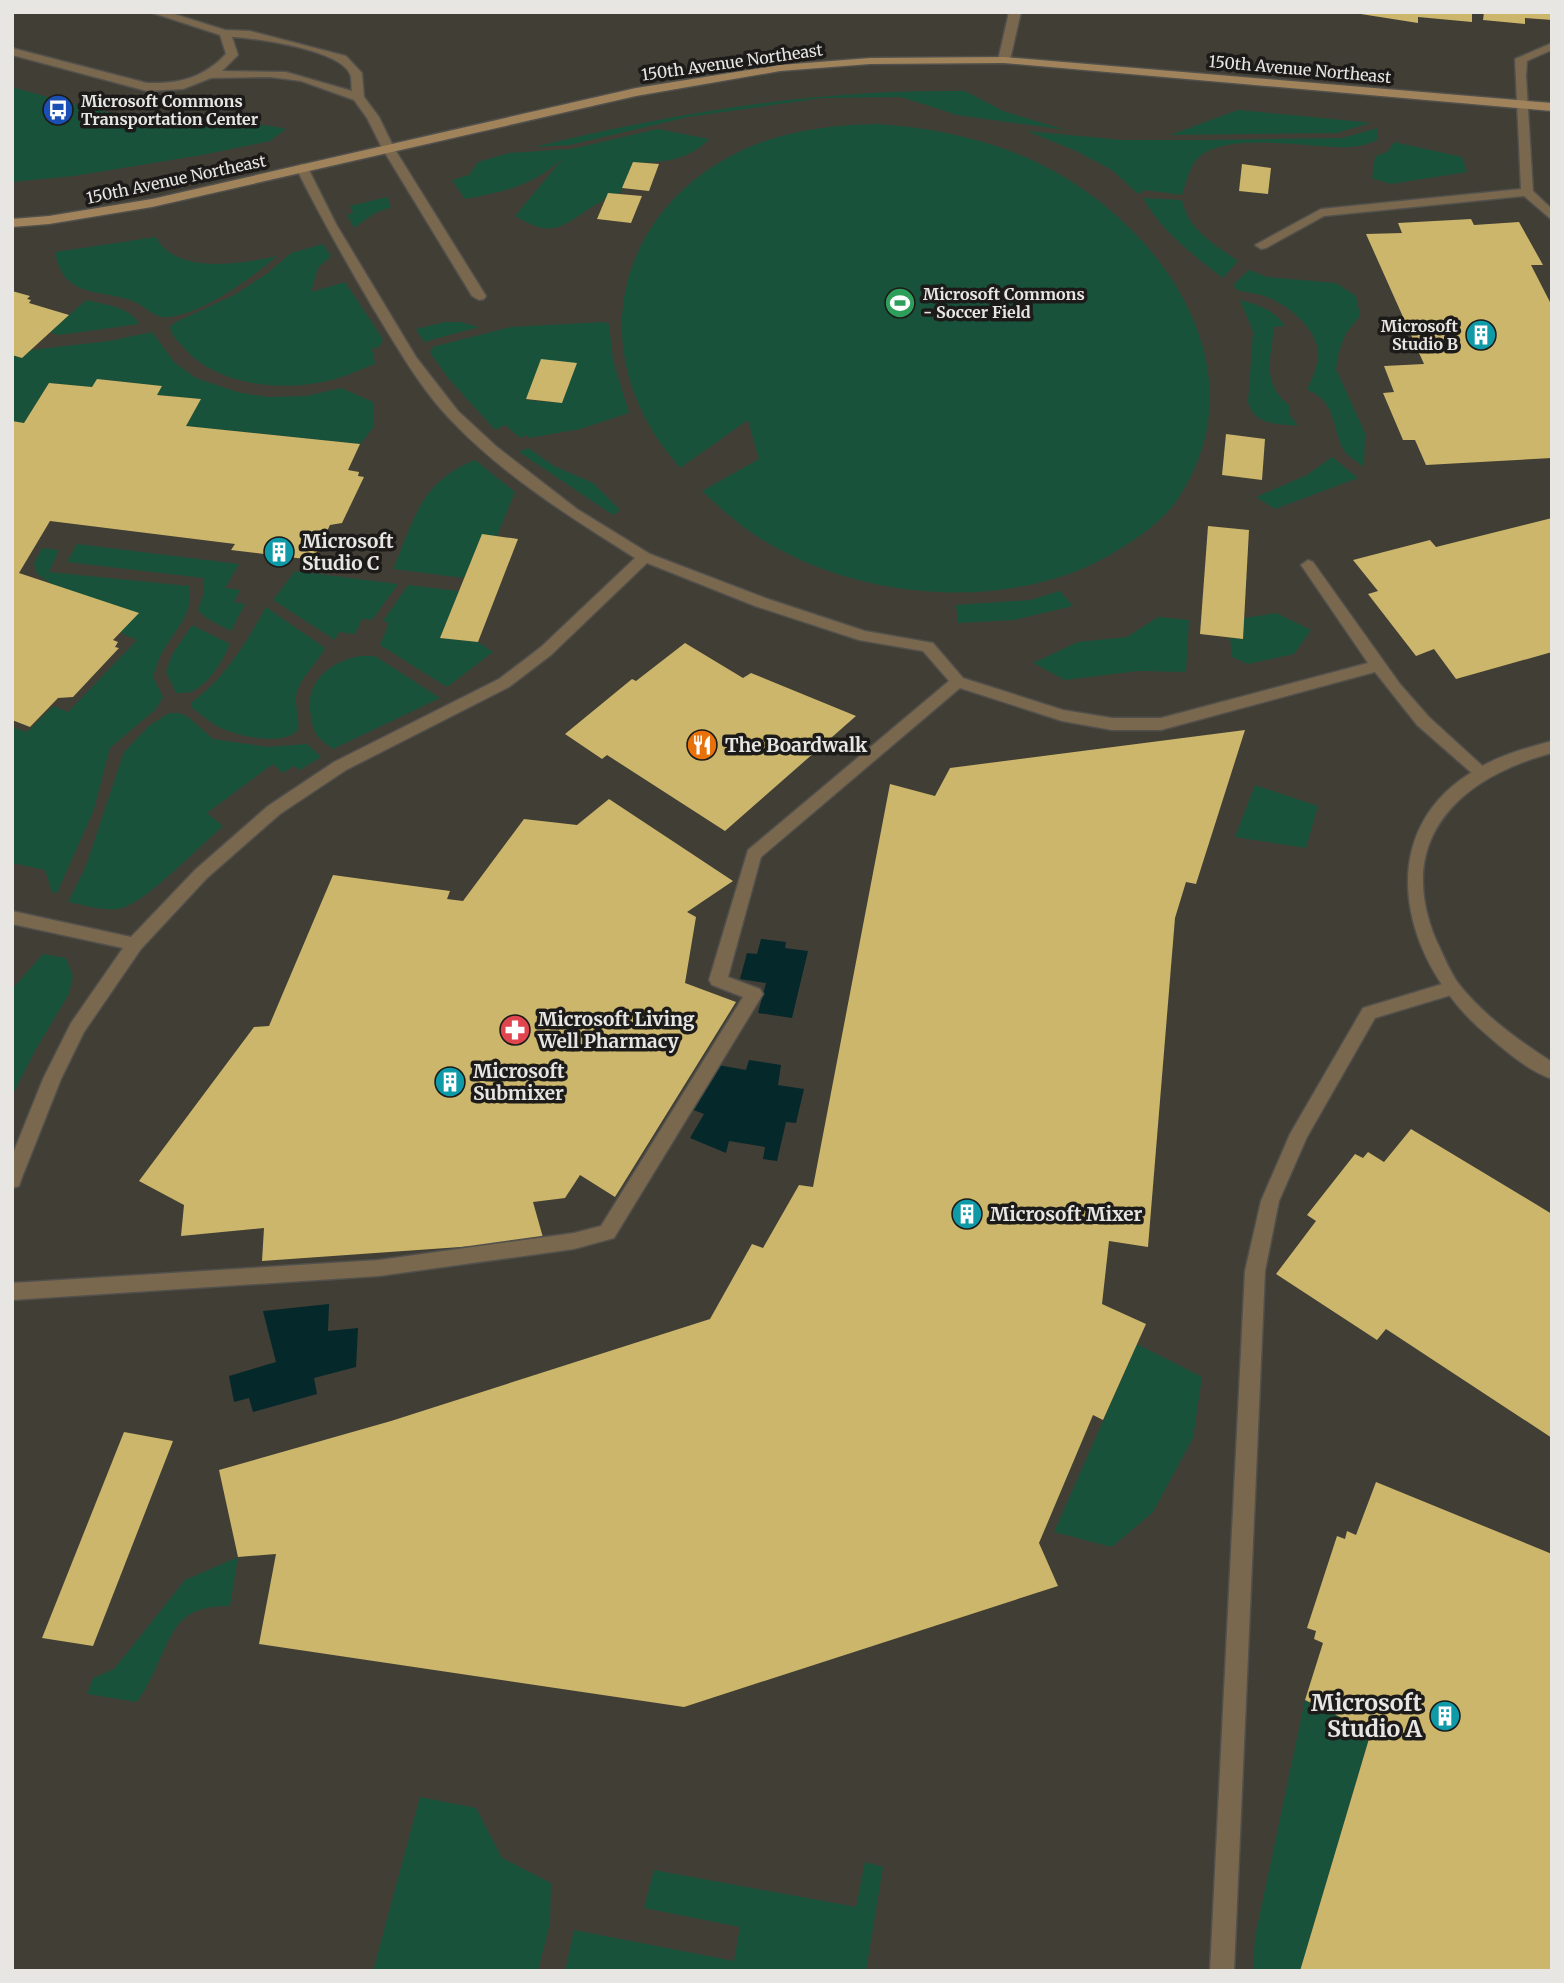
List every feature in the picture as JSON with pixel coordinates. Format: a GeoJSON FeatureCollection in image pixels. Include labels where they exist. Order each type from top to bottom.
{"type":"FeatureCollection","features":[{"type":"Feature","properties":{"kind":"street"},"geometry":{"type":"LineString","coordinates":[[155,12],[224,33],[250,34],[342,58],[356,73],[358,97]]}},
{"type":"Feature","properties":{"kind":"street"},"geometry":{"type":"LineString","coordinates":[[1004,60],[1015,12]]}},
{"type":"Feature","properties":{"kind":"street"},"geometry":{"type":"LineString","coordinates":[[12,51],[147,87],[188,86],[211,75],[232,55],[230,43],[224,33]]}},
{"type":"Feature","properties":{"kind":"street"},"geometry":{"type":"LineString","coordinates":[[1552,46],[1521,59],[1527,192],[1552,216]]}},
{"type":"Feature","properties":{"kind":"street","name":"150th Avenue Northeast"},"geometry":{"type":"LineString","coordinates":[[12,223],[49,220],[152,203],[636,92],[780,68],[922,59],[1004,60],[1552,107]]}},
{"type":"Feature","properties":{"kind":"street"},"geometry":{"type":"LineString","coordinates":[[211,75],[254,71],[284,73],[314,80],[358,97],[373,117],[388,148],[479,296]]}},
{"type":"Feature","properties":{"kind":"street"},"geometry":{"type":"LineString","coordinates":[[302,168],[330,224],[410,358],[453,415],[492,450],[572,512],[645,557],[760,602],[864,636],[928,647],[958,682],[1062,715],[1112,724],[1161,724],[1380,665]]}},
{"type":"Feature","properties":{"kind":"street"},"geometry":{"type":"LineString","coordinates":[[1261,245],[1321,213],[1527,192]]}},
{"type":"Feature","properties":{"kind":"street"},"geometry":{"type":"LineString","coordinates":[[12,1180],[52,1079],[77,1028],[135,944],[201,874],[274,810],[340,766],[504,683],[546,651],[645,557]]}},
{"type":"Feature","properties":{"kind":"street"},"geometry":{"type":"LineString","coordinates":[[1308,565],[1394,688],[1423,721],[1480,771]]}},
{"type":"Feature","properties":{"kind":"street"},"geometry":{"type":"LineString","coordinates":[[12,1292],[379,1268],[574,1241],[607,1232],[754,994],[718,980],[754,854],[958,682]]}},
{"type":"Feature","properties":{"kind":"street"},"geometry":{"type":"LineString","coordinates":[[1552,747],[1527,751],[1480,771],[1443,803],[1420,842],[1413,888],[1424,938],[1452,988],[1496,1035],[1552,1072]]}},
{"type":"Feature","properties":{"kind":"street"},"geometry":{"type":"LineString","coordinates":[[12,917],[135,944]]}},
{"type":"Feature","properties":{"kind":"street"},"geometry":{"type":"LineString","coordinates":[[1222,1971],[1255,1271],[1270,1201],[1298,1134],[1369,1013],[1452,988]]}},
{"type":"Feature","properties":{"kind":"shaded area"},"geometry":{"type":"Polygon","coordinates":[[[12,12],[1552,12],[1552,1971],[12,1971],[12,12]]]}},
{"type":"Feature","properties":{"kind":"green space"},"geometry":{"type":"Polygon","coordinates":[[[12,87],[125,116],[286,129],[270,141],[202,155],[74,176],[12,182],[12,87]]]}},
{"type":"Feature","properties":{"kind":"green space"},"geometry":{"type":"Polygon","coordinates":[[[965,91],[1003,111],[1066,130],[957,115],[901,97],[822,98],[688,117],[570,145],[534,147],[641,123],[748,105],[855,94],[965,91]]]}},
{"type":"Feature","properties":{"kind":"green space"},"geometry":{"type":"Polygon","coordinates":[[[1238,110],[1370,123],[1337,133],[1170,135],[1238,110]]]}},
{"type":"Feature","properties":{"kind":"green space","name":"Microsoft Commons - Soccer Field"},"geometry":{"type":"Polygon","coordinates":[[[877,124],[971,138],[1016,153],[1059,174],[1099,201],[1135,233],[1166,271],[1190,312],[1205,355],[1210,401],[1202,448],[1181,494],[1167,513],[1140,536],[1110,555],[1068,574],[1023,586],[975,592],[927,591],[879,585],[832,572],[788,554],[749,531],[702,491],[759,459],[748,420],[680,468],[649,425],[631,384],[623,342],[623,302],[633,264],[651,228],[676,196],[708,169],[747,148],[778,137],[811,130],[877,124]]]}},
{"type":"Feature","properties":{"kind":"green space"},"geometry":{"type":"Polygon","coordinates":[[[1378,128],[1378,140],[1354,147],[1252,143],[1232,144],[1214,149],[1197,159],[1182,195],[1145,190],[1138,194],[1112,170],[1076,151],[1027,131],[1122,140],[1200,140],[1342,138],[1378,128]]]}},
{"type":"Feature","properties":{"kind":"green space"},"geometry":{"type":"Polygon","coordinates":[[[658,129],[709,139],[684,156],[654,162],[633,162],[620,194],[608,193],[602,202],[555,228],[538,227],[515,216],[564,157],[530,181],[480,196],[465,199],[452,180],[469,175],[478,162],[509,153],[571,149],[658,129]]]}},
{"type":"Feature","properties":{"kind":"green space"},"geometry":{"type":"Polygon","coordinates":[[[1394,142],[1462,157],[1467,172],[1391,184],[1372,178],[1375,157],[1388,151],[1394,142]]]}},
{"type":"Feature","properties":{"kind":"green space"},"geometry":{"type":"Polygon","coordinates":[[[387,197],[391,207],[375,213],[354,228],[347,215],[353,213],[350,206],[387,197]]]}},
{"type":"Feature","properties":{"kind":"green space"},"geometry":{"type":"Polygon","coordinates":[[[1143,198],[1182,200],[1185,211],[1196,228],[1238,261],[1223,278],[1168,232],[1143,198]]]}},
{"type":"Feature","properties":{"kind":"green space"},"geometry":{"type":"Polygon","coordinates":[[[156,237],[165,249],[194,262],[229,264],[277,256],[254,275],[212,302],[183,314],[164,317],[155,315],[135,302],[75,285],[59,267],[55,252],[156,237]]]}},
{"type":"Feature","properties":{"kind":"green space"},"geometry":{"type":"Polygon","coordinates":[[[323,244],[331,256],[318,268],[311,292],[345,282],[383,339],[380,346],[372,349],[375,364],[323,382],[268,385],[231,378],[214,371],[198,361],[174,336],[170,327],[176,322],[234,295],[268,273],[291,253],[323,244]]]}},
{"type":"Feature","properties":{"kind":"green space"},"geometry":{"type":"Polygon","coordinates":[[[1249,270],[1267,277],[1336,283],[1356,296],[1360,316],[1346,333],[1336,369],[1365,433],[1364,467],[1343,449],[1332,415],[1323,400],[1307,390],[1318,358],[1318,348],[1309,329],[1294,313],[1267,297],[1235,289],[1234,284],[1249,270]]]}},
{"type":"Feature","properties":{"kind":"green space"},"geometry":{"type":"Polygon","coordinates":[[[86,300],[123,310],[139,324],[59,335],[50,332],[86,300]]]}},
{"type":"Feature","properties":{"kind":"green space"},"geometry":{"type":"Polygon","coordinates":[[[1240,300],[1265,308],[1276,315],[1285,326],[1274,327],[1271,379],[1280,397],[1289,405],[1290,415],[1298,426],[1267,422],[1251,410],[1248,402],[1253,332],[1240,300]]]}},
{"type":"Feature","properties":{"kind":"green space"},"geometry":{"type":"Polygon","coordinates":[[[445,322],[461,322],[479,327],[424,342],[416,329],[445,322]]]}},
{"type":"Feature","properties":{"kind":"green space"},"geometry":{"type":"Polygon","coordinates":[[[604,322],[609,324],[613,360],[629,413],[580,429],[529,438],[527,435],[520,438],[505,425],[495,430],[449,379],[429,351],[433,350],[432,347],[511,327],[604,322]],[[577,363],[526,399],[562,403],[577,363]]]}},
{"type":"Feature","properties":{"kind":"green space"},"geometry":{"type":"Polygon","coordinates":[[[152,332],[175,363],[196,378],[237,392],[267,397],[306,396],[341,388],[373,402],[374,427],[360,444],[186,426],[201,399],[157,395],[161,386],[98,379],[92,387],[49,383],[24,423],[12,421],[12,355],[22,358],[31,350],[109,341],[152,332]]]}},
{"type":"Feature","properties":{"kind":"green space"},"geometry":{"type":"Polygon","coordinates":[[[528,448],[554,466],[593,483],[620,510],[613,515],[519,452],[528,448]]]}},
{"type":"Feature","properties":{"kind":"green space"},"geometry":{"type":"Polygon","coordinates":[[[1332,457],[1358,478],[1275,509],[1256,497],[1307,475],[1332,457]]]}},
{"type":"Feature","properties":{"kind":"green space"},"geometry":{"type":"Polygon","coordinates":[[[475,460],[515,492],[497,536],[482,535],[464,578],[393,569],[421,504],[430,491],[442,479],[475,460]]]}},
{"type":"Feature","properties":{"kind":"green space"},"geometry":{"type":"Polygon","coordinates":[[[77,544],[239,564],[225,588],[240,590],[234,602],[245,604],[231,631],[206,618],[198,610],[203,595],[203,578],[67,562],[77,544]]]}},
{"type":"Feature","properties":{"kind":"green space"},"geometry":{"type":"Polygon","coordinates":[[[42,548],[59,550],[49,572],[189,586],[190,595],[187,612],[161,654],[153,677],[163,697],[156,709],[110,748],[93,812],[57,893],[52,892],[45,870],[12,863],[12,727],[27,732],[53,706],[68,712],[137,640],[125,635],[37,574],[34,563],[42,548]]]}},
{"type":"Feature","properties":{"kind":"green space"},"geometry":{"type":"Polygon","coordinates":[[[295,571],[398,584],[372,620],[362,619],[355,634],[339,632],[335,640],[273,600],[295,571]]]}},
{"type":"Feature","properties":{"kind":"green space"},"geometry":{"type":"Polygon","coordinates":[[[408,585],[459,591],[440,638],[478,642],[493,652],[447,687],[380,645],[389,623],[383,621],[408,585]]]}},
{"type":"Feature","properties":{"kind":"green space"},"geometry":{"type":"Polygon","coordinates":[[[1060,591],[1073,606],[1014,620],[958,623],[956,605],[1030,600],[1060,591]]]}},
{"type":"Feature","properties":{"kind":"green space"},"geometry":{"type":"Polygon","coordinates":[[[266,607],[325,648],[298,689],[298,730],[283,738],[273,739],[241,735],[223,729],[191,707],[192,702],[215,682],[234,659],[266,607]]]}},
{"type":"Feature","properties":{"kind":"green space"},"geometry":{"type":"Polygon","coordinates":[[[1276,613],[1311,630],[1294,654],[1248,664],[1232,657],[1230,638],[1243,639],[1244,618],[1276,613]]]}},
{"type":"Feature","properties":{"kind":"green space"},"geometry":{"type":"Polygon","coordinates":[[[1158,617],[1189,620],[1186,672],[1138,671],[1065,680],[1033,663],[1078,642],[1127,637],[1158,617]]]}},
{"type":"Feature","properties":{"kind":"green space"},"geometry":{"type":"Polygon","coordinates":[[[192,625],[230,644],[220,664],[205,683],[191,692],[176,693],[166,672],[172,655],[192,625]]]}},
{"type":"Feature","properties":{"kind":"green space"},"geometry":{"type":"Polygon","coordinates":[[[360,656],[375,656],[440,698],[333,749],[319,738],[314,730],[311,694],[315,684],[329,669],[360,656]]]}},
{"type":"Feature","properties":{"kind":"green space"},"geometry":{"type":"Polygon","coordinates":[[[169,713],[188,717],[213,739],[267,747],[307,744],[321,757],[300,770],[294,766],[283,773],[273,764],[207,813],[223,826],[159,884],[132,904],[109,909],[68,902],[86,866],[124,752],[149,726],[169,713]]]}},
{"type":"Feature","properties":{"kind":"green space"},"geometry":{"type":"Polygon","coordinates":[[[1255,785],[1318,806],[1306,848],[1235,837],[1255,785]]]}},
{"type":"Feature","properties":{"kind":"green space"},"geometry":{"type":"Polygon","coordinates":[[[43,954],[66,958],[73,976],[69,994],[12,1096],[12,989],[43,954]]]}},
{"type":"Feature","properties":{"kind":"green space"},"geometry":{"type":"Polygon","coordinates":[[[1137,1344],[1202,1377],[1193,1438],[1153,1512],[1112,1547],[1054,1532],[1137,1344]]]}},
{"type":"Feature","properties":{"kind":"green space"},"geometry":{"type":"Polygon","coordinates":[[[238,1557],[230,1606],[200,1610],[181,1622],[174,1630],[137,1702],[87,1694],[93,1678],[114,1669],[185,1580],[238,1557]]]}},
{"type":"Feature","properties":{"kind":"green space"},"geometry":{"type":"Polygon","coordinates":[[[1305,1700],[1371,1732],[1300,1971],[1253,1971],[1255,1937],[1305,1700]]]}},
{"type":"Feature","properties":{"kind":"green space"},"geometry":{"type":"Polygon","coordinates":[[[420,1797],[476,1808],[502,1858],[551,1883],[550,1924],[538,1971],[373,1971],[420,1797]]]}},
{"type":"Feature","properties":{"kind":"green space"},"geometry":{"type":"Polygon","coordinates":[[[865,1862],[883,1867],[866,1971],[565,1971],[574,1930],[734,1961],[740,1927],[644,1908],[654,1870],[856,1907],[865,1862]]]}},
{"type":"Feature","properties":{"kind":"water"},"geometry":{"type":"Polygon","coordinates":[[[761,939],[786,942],[785,948],[808,951],[792,1018],[758,1013],[766,983],[740,979],[747,953],[757,954],[761,939]]]}},
{"type":"Feature","properties":{"kind":"water"},"geometry":{"type":"Polygon","coordinates":[[[749,1060],[781,1065],[778,1085],[804,1089],[796,1123],[786,1122],[777,1161],[763,1159],[765,1147],[729,1141],[726,1153],[690,1138],[704,1114],[691,1109],[718,1065],[746,1070],[749,1060]]]}},
{"type":"Feature","properties":{"kind":"water"},"geometry":{"type":"Polygon","coordinates":[[[329,1304],[328,1331],[358,1328],[356,1367],[314,1378],[317,1394],[253,1412],[249,1398],[234,1402],[229,1376],[276,1362],[263,1311],[329,1304]]]}},
{"type":"Feature","properties":{"kind":"building"},"geometry":{"type":"Polygon","coordinates":[[[1348,12],[1472,12],[1472,22],[1418,17],[1418,23],[1348,12]]]}},
{"type":"Feature","properties":{"kind":"building"},"geometry":{"type":"Polygon","coordinates":[[[1484,12],[1552,12],[1552,20],[1525,18],[1525,24],[1483,20],[1484,12]]]}},
{"type":"Feature","properties":{"kind":"building"},"geometry":{"type":"Polygon","coordinates":[[[633,162],[659,164],[649,191],[622,188],[633,162]]]}},
{"type":"Feature","properties":{"kind":"building"},"geometry":{"type":"Polygon","coordinates":[[[1242,164],[1271,168],[1268,194],[1239,191],[1242,164]]]}},
{"type":"Feature","properties":{"kind":"building"},"geometry":{"type":"Polygon","coordinates":[[[608,193],[642,196],[631,223],[597,219],[608,193]]]}},
{"type":"Feature","properties":{"kind":"building","name":"Microsoft Studio B"},"geometry":{"type":"Polygon","coordinates":[[[1471,219],[1474,225],[1519,222],[1543,265],[1531,265],[1552,306],[1552,458],[1426,465],[1415,440],[1403,440],[1383,393],[1394,392],[1384,366],[1424,364],[1366,234],[1402,233],[1398,223],[1471,219]]]}},
{"type":"Feature","properties":{"kind":"building"},"geometry":{"type":"Polygon","coordinates":[[[12,291],[30,296],[27,299],[31,300],[29,303],[69,315],[22,358],[12,355],[12,291]]]}},
{"type":"Feature","properties":{"kind":"building"},"geometry":{"type":"Polygon","coordinates":[[[541,359],[577,363],[562,403],[526,399],[541,359]]]}},
{"type":"Feature","properties":{"kind":"building","name":"Microsoft Studio C"},"geometry":{"type":"Polygon","coordinates":[[[97,379],[162,386],[157,395],[201,399],[186,426],[360,444],[348,470],[359,472],[358,476],[364,477],[342,523],[330,525],[313,560],[231,550],[235,544],[50,521],[19,573],[139,613],[113,640],[118,642],[115,647],[119,648],[73,697],[58,698],[30,727],[12,720],[12,421],[24,423],[49,383],[92,387],[97,379]]]}},
{"type":"Feature","properties":{"kind":"building"},"geometry":{"type":"Polygon","coordinates":[[[1226,434],[1265,439],[1262,480],[1222,475],[1226,434]]]}},
{"type":"Feature","properties":{"kind":"building"},"geometry":{"type":"Polygon","coordinates":[[[1552,518],[1552,652],[1456,679],[1434,649],[1416,656],[1368,594],[1378,591],[1353,560],[1430,540],[1436,547],[1552,518]]]}},
{"type":"Feature","properties":{"kind":"building"},"geometry":{"type":"Polygon","coordinates":[[[1208,526],[1249,530],[1243,639],[1200,634],[1208,526]]]}},
{"type":"Feature","properties":{"kind":"building"},"geometry":{"type":"Polygon","coordinates":[[[482,534],[518,539],[478,642],[440,638],[482,534]]]}},
{"type":"Feature","properties":{"kind":"building","name":"The Boardwalk"},"geometry":{"type":"Polygon","coordinates":[[[685,643],[743,678],[751,673],[856,716],[725,831],[607,755],[602,759],[565,734],[632,679],[636,681],[685,643]]]}},
{"type":"Feature","properties":{"kind":"building","name":"Microsoft Mixer"},"geometry":{"type":"Polygon","coordinates":[[[1245,730],[1196,884],[1186,882],[1175,918],[1148,1247],[1109,1241],[1102,1304],[1146,1324],[1103,1420],[1093,1415],[1039,1543],[1058,1586],[684,1707],[259,1644],[276,1554],[238,1557],[219,1470],[391,1421],[710,1319],[752,1244],[763,1248],[799,1185],[813,1187],[890,784],[935,796],[950,768],[1245,730]]]}},
{"type":"Feature","properties":{"kind":"building","name":"Microsoft Submixer"},"geometry":{"type":"Polygon","coordinates":[[[609,799],[733,881],[687,912],[696,917],[685,983],[736,1002],[615,1197],[580,1175],[565,1198],[533,1202],[544,1241],[262,1261],[264,1228],[181,1236],[184,1205],[139,1181],[254,1027],[269,1026],[333,875],[450,891],[447,899],[463,901],[524,819],[577,825],[609,799]]]}},
{"type":"Feature","properties":{"kind":"building"},"geometry":{"type":"Polygon","coordinates":[[[1411,1129],[1552,1214],[1552,1438],[1386,1329],[1377,1340],[1276,1274],[1316,1221],[1307,1215],[1355,1154],[1363,1158],[1368,1152],[1384,1162],[1411,1129]]]}},
{"type":"Feature","properties":{"kind":"building"},"geometry":{"type":"Polygon","coordinates":[[[124,1432],[173,1441],[93,1646],[42,1638],[124,1432]]]}},
{"type":"Feature","properties":{"kind":"building","name":"Microsoft Studio A"},"geometry":{"type":"Polygon","coordinates":[[[1376,1482],[1552,1554],[1552,1971],[1300,1971],[1371,1732],[1305,1700],[1323,1643],[1314,1639],[1316,1631],[1307,1628],[1337,1536],[1345,1539],[1347,1531],[1356,1535],[1376,1482]]]}},
{"type":"Feature","properties":{"kind":"place","name":"Microsoft Commons Transportation Center"},"geometry":{"type":"Point","coordinates":[58,110]}},
{"type":"Feature","properties":{"kind":"place","name":"Microsoft Commons - Soccer Field"},"geometry":{"type":"Point","coordinates":[900,303]}},
{"type":"Feature","properties":{"kind":"place","name":"Microsoft Studio B"},"geometry":{"type":"Point","coordinates":[1481,335]}},
{"type":"Feature","properties":{"kind":"place","name":"Microsoft Studio C"},"geometry":{"type":"Point","coordinates":[279,552]}},
{"type":"Feature","properties":{"kind":"place","name":"The Boardwalk"},"geometry":{"type":"Point","coordinates":[702,745]}},
{"type":"Feature","properties":{"kind":"place","name":"Microsoft Living Well Pharmacy"},"geometry":{"type":"Point","coordinates":[515,1030]}},
{"type":"Feature","properties":{"kind":"place","name":"Microsoft Submixer"},"geometry":{"type":"Point","coordinates":[450,1082]}},
{"type":"Feature","properties":{"kind":"place","name":"Microsoft Mixer"},"geometry":{"type":"Point","coordinates":[967,1214]}},
{"type":"Feature","properties":{"kind":"place","name":"Microsoft Studio A"},"geometry":{"type":"Point","coordinates":[1445,1716]}}]}
